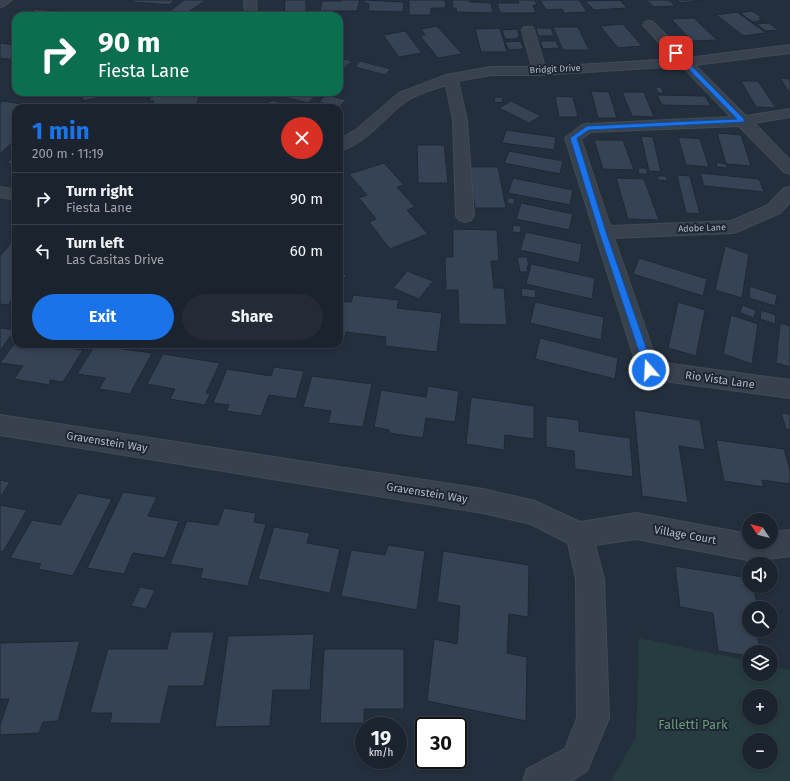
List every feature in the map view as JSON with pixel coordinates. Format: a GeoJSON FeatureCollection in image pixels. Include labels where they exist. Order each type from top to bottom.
{"type":"FeatureCollection","features":[{"type":"Feature","properties":{"kind":"street"},"geometry":{"type":"LineString","coordinates":[[0,4],[6,0]]}},
{"type":"Feature","properties":{"kind":"street"},"geometry":{"type":"LineString","coordinates":[[250,0],[251,12]]}},
{"type":"Feature","properties":{"kind":"street"},"geometry":{"type":"LineString","coordinates":[[649,25],[790,169]]}},
{"type":"Feature","properties":{"kind":"street"},"geometry":{"type":"LineString","coordinates":[[528,30],[540,71]]}},
{"type":"Feature","properties":{"kind":"street","name":"Bridgit Drive"},"geometry":{"type":"LineString","coordinates":[[343,144],[362,132],[404,96],[451,78],[491,71],[540,71],[685,62],[790,49]]}},
{"type":"Feature","properties":{"kind":"street"},"geometry":{"type":"LineString","coordinates":[[451,78],[460,120],[464,216]]}},
{"type":"Feature","properties":{"kind":"street"},"geometry":{"type":"LineString","coordinates":[[603,232],[573,138],[587,128],[742,121],[790,113]]}},
{"type":"Feature","properties":{"kind":"street"},"geometry":{"type":"LineString","coordinates":[[0,192],[12,194]]}},
{"type":"Feature","properties":{"kind":"street","name":"Adobe Lane"},"geometry":{"type":"LineString","coordinates":[[603,232],[733,227],[774,209],[790,192]]}},
{"type":"Feature","properties":{"kind":"street","name":"Rio Vista Lane"},"geometry":{"type":"LineString","coordinates":[[603,232],[649,370],[790,389]]}},
{"type":"Feature","properties":{"kind":"street","name":"Gravenstein Way"},"geometry":{"type":"LineString","coordinates":[[0,425],[483,501],[535,513],[579,535]]}},
{"type":"Feature","properties":{"kind":"street","name":"Village Court"},"geometry":{"type":"LineString","coordinates":[[579,535],[636,526],[753,548],[790,543]]}},
{"type":"Feature","properties":{"kind":"street"},"geometry":{"type":"LineString","coordinates":[[539,781],[576,760],[593,718],[590,579],[579,535]]}},
{"type":"Feature","properties":{"kind":"green space","name":"Falletti Park"},"geometry":{"type":"Polygon","coordinates":[[[639,638],[742,660],[742,681],[778,681],[778,667],[790,670],[790,781],[611,781],[636,737],[639,638]]]}},
{"type":"Feature","properties":{"kind":"building"},"geometry":{"type":"Polygon","coordinates":[[[134,0],[174,0],[170,5],[132,2],[134,0]]]}},
{"type":"Feature","properties":{"kind":"building"},"geometry":{"type":"Polygon","coordinates":[[[184,0],[206,0],[188,12],[170,11],[184,0]]]}},
{"type":"Feature","properties":{"kind":"building"},"geometry":{"type":"Polygon","coordinates":[[[285,0],[306,0],[306,12],[284,12],[285,0]]]}},
{"type":"Feature","properties":{"kind":"building"},"geometry":{"type":"Polygon","coordinates":[[[360,0],[357,11],[320,11],[322,1],[360,0]]]}},
{"type":"Feature","properties":{"kind":"building"},"geometry":{"type":"Polygon","coordinates":[[[365,0],[404,2],[403,12],[368,11],[369,4],[364,3],[365,0]]]}},
{"type":"Feature","properties":{"kind":"building"},"geometry":{"type":"Polygon","coordinates":[[[409,0],[445,0],[446,8],[431,8],[431,15],[409,15],[409,0]]]}},
{"type":"Feature","properties":{"kind":"building"},"geometry":{"type":"Polygon","coordinates":[[[452,0],[469,0],[470,2],[491,3],[493,13],[457,12],[456,8],[453,9],[452,0]]]}},
{"type":"Feature","properties":{"kind":"building"},"geometry":{"type":"Polygon","coordinates":[[[518,0],[535,0],[537,5],[533,5],[536,13],[500,13],[497,3],[519,3],[518,0]]]}},
{"type":"Feature","properties":{"kind":"building"},"geometry":{"type":"Polygon","coordinates":[[[540,0],[579,0],[587,12],[564,13],[562,9],[546,10],[540,0]]]}},
{"type":"Feature","properties":{"kind":"building"},"geometry":{"type":"Polygon","coordinates":[[[620,0],[627,8],[594,10],[585,1],[620,0]]]}},
{"type":"Feature","properties":{"kind":"building"},"geometry":{"type":"Polygon","coordinates":[[[646,0],[669,0],[675,6],[654,7],[646,0]]]}},
{"type":"Feature","properties":{"kind":"building"},"geometry":{"type":"Polygon","coordinates":[[[676,0],[706,0],[681,3],[676,0]]]}},
{"type":"Feature","properties":{"kind":"building"},"geometry":{"type":"Polygon","coordinates":[[[35,9],[65,12],[31,12],[35,9]]]}},
{"type":"Feature","properties":{"kind":"building"},"geometry":{"type":"Polygon","coordinates":[[[752,11],[763,18],[759,18],[763,20],[753,22],[740,13],[752,11]]]}},
{"type":"Feature","properties":{"kind":"building"},"geometry":{"type":"Polygon","coordinates":[[[737,12],[766,33],[744,36],[716,15],[737,12]]]}},
{"type":"Feature","properties":{"kind":"building"},"geometry":{"type":"Polygon","coordinates":[[[694,18],[717,40],[692,41],[671,19],[694,18]]]}},
{"type":"Feature","properties":{"kind":"building"},"geometry":{"type":"Polygon","coordinates":[[[769,23],[778,30],[766,31],[756,24],[769,23]]]}},
{"type":"Feature","properties":{"kind":"building"},"geometry":{"type":"Polygon","coordinates":[[[623,24],[642,46],[618,48],[600,26],[623,24]]]}},
{"type":"Feature","properties":{"kind":"building"},"geometry":{"type":"Polygon","coordinates":[[[437,26],[462,54],[438,58],[420,36],[425,35],[421,29],[437,26]]]}},
{"type":"Feature","properties":{"kind":"building"},"geometry":{"type":"Polygon","coordinates":[[[553,27],[578,27],[589,50],[563,50],[553,27]]]}},
{"type":"Feature","properties":{"kind":"building"},"geometry":{"type":"Polygon","coordinates":[[[500,28],[507,52],[481,52],[475,29],[500,28]]]}},
{"type":"Feature","properties":{"kind":"building"},"geometry":{"type":"Polygon","coordinates":[[[536,28],[551,28],[554,36],[538,36],[536,28]]]}},
{"type":"Feature","properties":{"kind":"building"},"geometry":{"type":"Polygon","coordinates":[[[517,29],[520,37],[517,37],[518,39],[505,39],[502,30],[517,29]]]}},
{"type":"Feature","properties":{"kind":"building"},"geometry":{"type":"Polygon","coordinates":[[[405,31],[422,53],[399,57],[383,35],[405,31]]]}},
{"type":"Feature","properties":{"kind":"building"},"geometry":{"type":"Polygon","coordinates":[[[520,41],[524,49],[509,50],[505,42],[520,41]]]}},
{"type":"Feature","properties":{"kind":"building"},"geometry":{"type":"Polygon","coordinates":[[[540,41],[556,41],[559,48],[543,49],[540,41]]]}},
{"type":"Feature","properties":{"kind":"building"},"geometry":{"type":"Polygon","coordinates":[[[0,43],[12,44],[12,60],[0,58],[0,43]]]}},
{"type":"Feature","properties":{"kind":"building"},"geometry":{"type":"Polygon","coordinates":[[[343,59],[352,61],[343,69],[343,59]]]}},
{"type":"Feature","properties":{"kind":"building"},"geometry":{"type":"Polygon","coordinates":[[[360,61],[391,69],[385,75],[355,67],[360,61]]]}},
{"type":"Feature","properties":{"kind":"building"},"geometry":{"type":"Polygon","coordinates":[[[780,78],[790,79],[790,94],[780,78]]]}},
{"type":"Feature","properties":{"kind":"building"},"geometry":{"type":"Polygon","coordinates":[[[741,81],[758,81],[776,108],[756,107],[741,81]]]}},
{"type":"Feature","properties":{"kind":"building"},"geometry":{"type":"Polygon","coordinates":[[[655,87],[661,87],[664,93],[658,93],[655,87]]]}},
{"type":"Feature","properties":{"kind":"building"},"geometry":{"type":"Polygon","coordinates":[[[591,91],[609,92],[617,118],[598,118],[591,91]]]}},
{"type":"Feature","properties":{"kind":"building"},"geometry":{"type":"Polygon","coordinates":[[[622,92],[644,92],[654,117],[632,116],[622,92]]]}},
{"type":"Feature","properties":{"kind":"building"},"geometry":{"type":"Polygon","coordinates":[[[657,95],[705,96],[711,106],[662,105],[657,95]]]}},
{"type":"Feature","properties":{"kind":"building"},"geometry":{"type":"Polygon","coordinates":[[[82,96],[107,96],[83,101],[82,96]]]}},
{"type":"Feature","properties":{"kind":"building"},"geometry":{"type":"Polygon","coordinates":[[[151,96],[199,96],[196,104],[152,104],[154,101],[149,101],[151,96]]]}},
{"type":"Feature","properties":{"kind":"building"},"geometry":{"type":"Polygon","coordinates":[[[279,96],[316,96],[308,103],[279,96]]]}},
{"type":"Feature","properties":{"kind":"building"},"geometry":{"type":"Polygon","coordinates":[[[325,96],[332,96],[346,100],[342,104],[327,104],[319,102],[325,96]]]}},
{"type":"Feature","properties":{"kind":"building"},"geometry":{"type":"Polygon","coordinates":[[[555,96],[573,97],[578,117],[559,117],[555,96]]]}},
{"type":"Feature","properties":{"kind":"building"},"geometry":{"type":"Polygon","coordinates":[[[494,97],[502,97],[503,102],[495,103],[494,97]]]}},
{"type":"Feature","properties":{"kind":"building"},"geometry":{"type":"Polygon","coordinates":[[[274,100],[279,104],[263,104],[274,100]]]}},
{"type":"Feature","properties":{"kind":"building"},"geometry":{"type":"Polygon","coordinates":[[[2,101],[23,104],[12,104],[12,143],[0,154],[0,103],[2,101]]]}},
{"type":"Feature","properties":{"kind":"building"},"geometry":{"type":"Polygon","coordinates":[[[511,101],[541,116],[529,123],[499,108],[511,101]]]}},
{"type":"Feature","properties":{"kind":"building"},"geometry":{"type":"Polygon","coordinates":[[[506,130],[556,137],[554,150],[502,143],[506,130]]]}},
{"type":"Feature","properties":{"kind":"building"},"geometry":{"type":"Polygon","coordinates":[[[717,133],[741,135],[751,166],[726,164],[717,133]]]}},
{"type":"Feature","properties":{"kind":"building"},"geometry":{"type":"Polygon","coordinates":[[[641,136],[653,137],[661,172],[649,171],[641,136]]]}},
{"type":"Feature","properties":{"kind":"building"},"geometry":{"type":"Polygon","coordinates":[[[678,137],[700,139],[709,167],[686,165],[678,137]]]}},
{"type":"Feature","properties":{"kind":"building"},"geometry":{"type":"Polygon","coordinates":[[[594,140],[623,140],[634,170],[603,169],[594,140]]]}},
{"type":"Feature","properties":{"kind":"building"},"geometry":{"type":"Polygon","coordinates":[[[417,145],[444,145],[448,183],[418,183],[417,145]]]}},
{"type":"Feature","properties":{"kind":"building"},"geometry":{"type":"Polygon","coordinates":[[[509,151],[563,161],[560,174],[504,163],[509,151]]]}},
{"type":"Feature","properties":{"kind":"building"},"geometry":{"type":"Polygon","coordinates":[[[12,158],[12,164],[7,163],[12,158]]]}},
{"type":"Feature","properties":{"kind":"building"},"geometry":{"type":"Polygon","coordinates":[[[716,162],[726,164],[727,168],[717,167],[716,162]]]}},
{"type":"Feature","properties":{"kind":"building"},"geometry":{"type":"Polygon","coordinates":[[[384,163],[404,185],[397,187],[415,207],[407,210],[428,234],[390,249],[369,222],[376,219],[359,198],[367,195],[349,174],[384,163]]]}},
{"type":"Feature","properties":{"kind":"building"},"geometry":{"type":"Polygon","coordinates":[[[469,167],[498,167],[506,208],[475,208],[469,167]]]}},
{"type":"Feature","properties":{"kind":"building"},"geometry":{"type":"Polygon","coordinates":[[[638,168],[646,168],[648,174],[639,174],[638,168]]]}},
{"type":"Feature","properties":{"kind":"building"},"geometry":{"type":"Polygon","coordinates":[[[700,173],[759,179],[764,192],[704,186],[700,173]]]}},
{"type":"Feature","properties":{"kind":"building"},"geometry":{"type":"Polygon","coordinates":[[[677,175],[690,176],[700,214],[686,213],[677,175]]]}},
{"type":"Feature","properties":{"kind":"building"},"geometry":{"type":"Polygon","coordinates":[[[657,176],[666,176],[668,181],[658,180],[657,176]]]}},
{"type":"Feature","properties":{"kind":"building"},"geometry":{"type":"Polygon","coordinates":[[[513,178],[573,190],[570,205],[508,193],[513,178]]]}},
{"type":"Feature","properties":{"kind":"building"},"geometry":{"type":"Polygon","coordinates":[[[616,178],[644,179],[659,220],[628,219],[616,178]]]}},
{"type":"Feature","properties":{"kind":"building"},"geometry":{"type":"Polygon","coordinates":[[[507,198],[514,198],[515,204],[508,204],[507,198]]]}},
{"type":"Feature","properties":{"kind":"building"},"geometry":{"type":"Polygon","coordinates":[[[521,203],[573,214],[569,230],[516,219],[521,203]]]}},
{"type":"Feature","properties":{"kind":"building"},"geometry":{"type":"Polygon","coordinates":[[[513,225],[521,226],[521,233],[512,232],[513,225]]]}},
{"type":"Feature","properties":{"kind":"building"},"geometry":{"type":"Polygon","coordinates":[[[453,229],[497,230],[499,261],[491,261],[494,288],[504,288],[507,325],[459,324],[458,290],[446,290],[445,257],[453,257],[453,229]]]}},
{"type":"Feature","properties":{"kind":"building"},"geometry":{"type":"Polygon","coordinates":[[[526,232],[582,244],[579,263],[520,250],[526,232]]]}},
{"type":"Feature","properties":{"kind":"building"},"geometry":{"type":"Polygon","coordinates":[[[12,242],[12,300],[8,305],[0,304],[0,256],[12,242]]]}},
{"type":"Feature","properties":{"kind":"building"},"geometry":{"type":"Polygon","coordinates":[[[725,246],[749,254],[742,298],[715,290],[725,246]]]}},
{"type":"Feature","properties":{"kind":"building"},"geometry":{"type":"Polygon","coordinates":[[[517,257],[527,257],[529,266],[527,266],[528,272],[520,272],[517,257]]]}},
{"type":"Feature","properties":{"kind":"building"},"geometry":{"type":"Polygon","coordinates":[[[639,258],[707,279],[703,296],[633,274],[639,258]]]}},
{"type":"Feature","properties":{"kind":"building"},"geometry":{"type":"Polygon","coordinates":[[[531,264],[595,278],[592,299],[526,284],[531,264]]]}},
{"type":"Feature","properties":{"kind":"building"},"geometry":{"type":"Polygon","coordinates":[[[407,271],[433,281],[419,299],[393,288],[407,271]]]}},
{"type":"Feature","properties":{"kind":"building"},"geometry":{"type":"Polygon","coordinates":[[[343,272],[347,277],[343,278],[343,272]]]}},
{"type":"Feature","properties":{"kind":"building"},"geometry":{"type":"Polygon","coordinates":[[[750,286],[777,295],[775,306],[749,298],[750,286]]]}},
{"type":"Feature","properties":{"kind":"building"},"geometry":{"type":"Polygon","coordinates":[[[522,288],[536,290],[535,298],[521,296],[522,288]]]}},
{"type":"Feature","properties":{"kind":"building"},"geometry":{"type":"Polygon","coordinates":[[[353,295],[399,300],[397,308],[442,313],[437,352],[385,346],[386,337],[346,332],[343,340],[343,301],[351,302],[353,295]]]}},
{"type":"Feature","properties":{"kind":"building"},"geometry":{"type":"Polygon","coordinates":[[[535,302],[604,317],[601,340],[530,323],[535,302]]]}},
{"type":"Feature","properties":{"kind":"building"},"geometry":{"type":"Polygon","coordinates":[[[678,302],[705,310],[696,356],[668,348],[678,302]]]}},
{"type":"Feature","properties":{"kind":"building"},"geometry":{"type":"Polygon","coordinates":[[[742,305],[756,310],[754,318],[740,313],[742,305]]]}},
{"type":"Feature","properties":{"kind":"building"},"geometry":{"type":"Polygon","coordinates":[[[761,310],[776,315],[775,324],[760,319],[761,310]]]}},
{"type":"Feature","properties":{"kind":"building"},"geometry":{"type":"Polygon","coordinates":[[[731,315],[758,324],[752,364],[723,354],[731,315]]]}},
{"type":"Feature","properties":{"kind":"building"},"geometry":{"type":"Polygon","coordinates":[[[780,323],[790,326],[790,367],[776,363],[780,323]]]}},
{"type":"Feature","properties":{"kind":"building"},"geometry":{"type":"Polygon","coordinates":[[[0,328],[12,330],[12,334],[0,351],[0,328]]]}},
{"type":"Feature","properties":{"kind":"building"},"geometry":{"type":"Polygon","coordinates":[[[540,338],[618,358],[615,379],[535,359],[540,338]]]}},
{"type":"Feature","properties":{"kind":"building"},"geometry":{"type":"Polygon","coordinates":[[[12,346],[12,348],[71,348],[83,350],[63,382],[50,380],[50,385],[14,379],[23,366],[0,363],[12,346]]]}},
{"type":"Feature","properties":{"kind":"building"},"geometry":{"type":"Polygon","coordinates":[[[93,348],[116,348],[152,353],[130,394],[99,389],[105,378],[77,374],[93,348]]]}},
{"type":"Feature","properties":{"kind":"building"},"geometry":{"type":"Polygon","coordinates":[[[163,354],[220,363],[206,393],[210,394],[205,405],[170,399],[175,389],[147,384],[163,354]]]}},
{"type":"Feature","properties":{"kind":"building"},"geometry":{"type":"Polygon","coordinates":[[[274,367],[304,371],[296,399],[269,395],[261,416],[226,411],[229,405],[213,403],[227,369],[271,376],[274,367]]]}},
{"type":"Feature","properties":{"kind":"building"},"geometry":{"type":"Polygon","coordinates":[[[312,376],[372,384],[363,427],[328,423],[331,411],[303,407],[312,376]]]}},
{"type":"Feature","properties":{"kind":"building"},"geometry":{"type":"Polygon","coordinates":[[[428,386],[459,391],[455,422],[426,418],[423,438],[389,433],[389,430],[374,427],[381,390],[426,397],[428,386]]]}},
{"type":"Feature","properties":{"kind":"building"},"geometry":{"type":"Polygon","coordinates":[[[471,397],[534,406],[534,439],[505,435],[504,450],[466,444],[471,397]]]}},
{"type":"Feature","properties":{"kind":"building"},"geometry":{"type":"Polygon","coordinates":[[[634,410],[700,420],[705,450],[679,446],[688,503],[642,496],[634,410]]]}},
{"type":"Feature","properties":{"kind":"building"},"geometry":{"type":"Polygon","coordinates":[[[781,413],[790,414],[790,430],[786,429],[781,413]]]}},
{"type":"Feature","properties":{"kind":"building"},"geometry":{"type":"Polygon","coordinates":[[[546,416],[579,420],[579,431],[630,438],[633,477],[575,469],[574,451],[546,447],[546,416]]]}},
{"type":"Feature","properties":{"kind":"building"},"geometry":{"type":"Polygon","coordinates":[[[716,440],[784,449],[790,470],[790,484],[762,480],[764,487],[724,481],[716,440]]]}},
{"type":"Feature","properties":{"kind":"building"},"geometry":{"type":"Polygon","coordinates":[[[0,480],[10,482],[0,498],[0,480]]]}},
{"type":"Feature","properties":{"kind":"building"},"geometry":{"type":"Polygon","coordinates":[[[123,492],[157,497],[148,516],[179,521],[165,558],[133,553],[124,574],[87,568],[123,492]]]}},
{"type":"Feature","properties":{"kind":"building"},"geometry":{"type":"Polygon","coordinates":[[[78,493],[112,499],[73,576],[38,569],[41,564],[10,558],[32,520],[60,525],[78,493]]]}},
{"type":"Feature","properties":{"kind":"building"},"geometry":{"type":"Polygon","coordinates":[[[0,505],[27,510],[3,552],[0,551],[0,505]]]}},
{"type":"Feature","properties":{"kind":"building"},"geometry":{"type":"Polygon","coordinates":[[[224,508],[256,513],[254,522],[266,524],[248,586],[200,578],[203,569],[170,564],[187,521],[218,525],[224,508]]]}},
{"type":"Feature","properties":{"kind":"building"},"geometry":{"type":"Polygon","coordinates":[[[274,527],[310,533],[307,543],[340,549],[330,593],[258,579],[274,527]]]}},
{"type":"Feature","properties":{"kind":"building"},"geometry":{"type":"Polygon","coordinates":[[[388,545],[425,551],[417,610],[341,596],[351,550],[385,555],[388,545]]]}},
{"type":"Feature","properties":{"kind":"building"},"geometry":{"type":"Polygon","coordinates":[[[443,551],[529,565],[528,617],[509,614],[507,653],[527,657],[526,721],[427,701],[434,639],[457,644],[460,606],[437,602],[443,551]]]}},
{"type":"Feature","properties":{"kind":"building"},"geometry":{"type":"Polygon","coordinates":[[[675,566],[742,577],[742,593],[755,593],[756,601],[742,601],[742,637],[758,637],[759,645],[742,645],[742,655],[718,651],[713,613],[680,607],[675,566]]]}},
{"type":"Feature","properties":{"kind":"building"},"geometry":{"type":"Polygon","coordinates":[[[140,587],[155,590],[146,609],[131,606],[140,587]]]}},
{"type":"Feature","properties":{"kind":"building"},"geometry":{"type":"Polygon","coordinates":[[[171,632],[214,632],[204,686],[169,686],[160,724],[110,723],[112,713],[90,713],[108,649],[167,649],[171,632]]]}},
{"type":"Feature","properties":{"kind":"building"},"geometry":{"type":"Polygon","coordinates":[[[314,634],[310,690],[273,690],[270,726],[215,727],[228,636],[314,634]]]}},
{"type":"Feature","properties":{"kind":"building"},"geometry":{"type":"Polygon","coordinates":[[[80,641],[58,721],[43,722],[39,733],[0,735],[0,725],[9,699],[0,699],[0,643],[80,641]]]}},
{"type":"Feature","properties":{"kind":"building"},"geometry":{"type":"Polygon","coordinates":[[[324,649],[404,649],[404,709],[364,709],[364,717],[355,717],[355,723],[320,723],[324,649]]]}},
{"type":"Feature","properties":{"kind":"route"},"geometry":{"type":"LineString","coordinates":[[649,370],[573,138],[587,128],[742,121],[676,53]]}}]}
